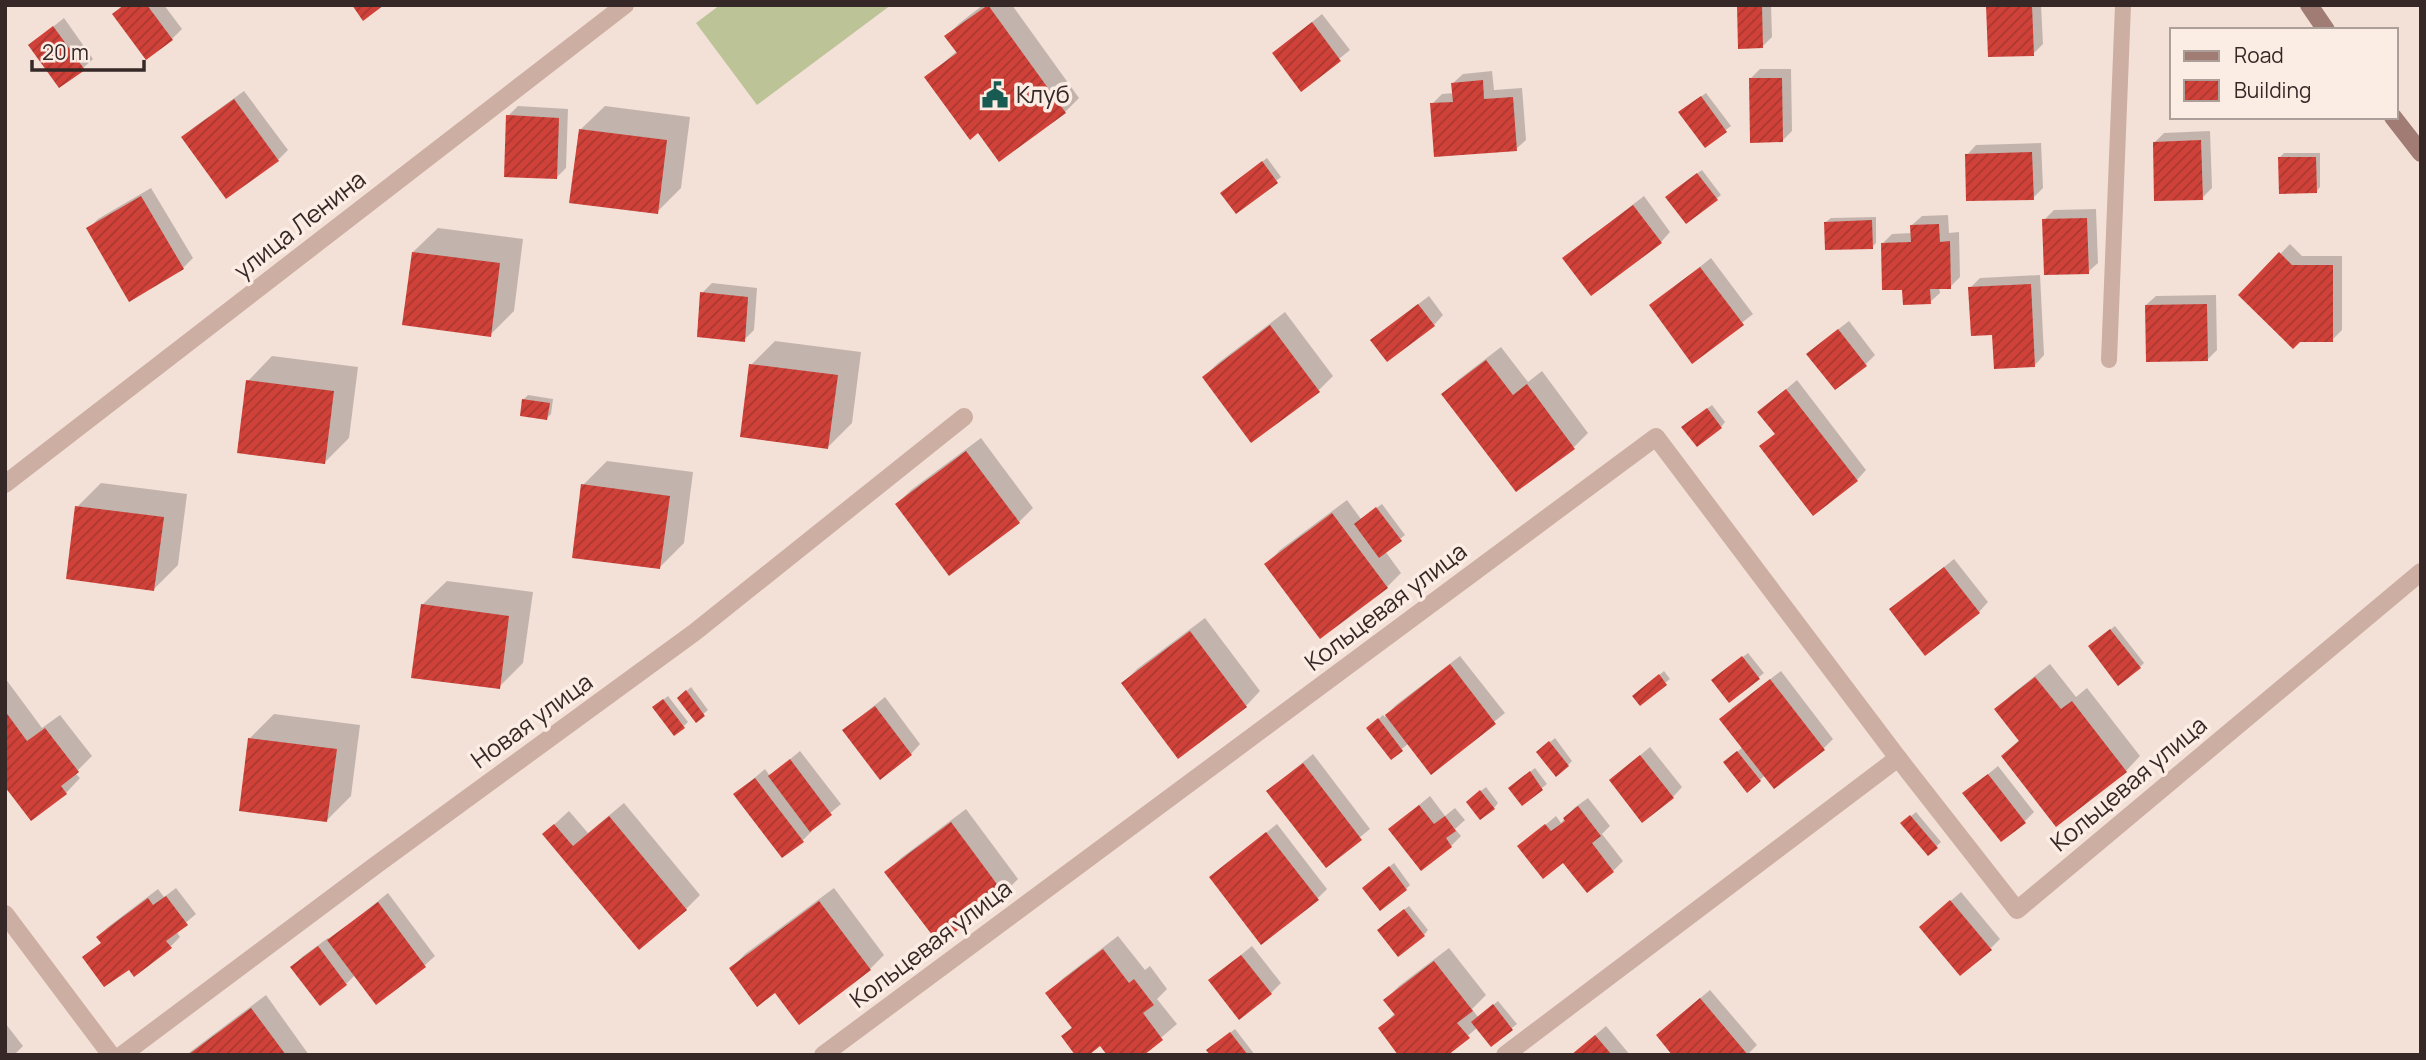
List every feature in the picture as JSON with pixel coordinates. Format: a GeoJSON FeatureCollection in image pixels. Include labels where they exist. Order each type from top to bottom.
{"type":"FeatureCollection","features":[{"type":"Feature","properties":{"kind":"main road"},"geometry":{"type":"LineString","coordinates":[[2309,5],[2325,28]]}},
{"type":"Feature","properties":{"kind":"main road"},"geometry":{"type":"LineString","coordinates":[[2395,119],[2421,153]]}},
{"type":"Feature","properties":{"kind":"street","name":"улица Ленина"},"geometry":{"type":"LineString","coordinates":[[5,484],[625,5]]}},
{"type":"Feature","properties":{"kind":"street","name":"Новая улица"},"geometry":{"type":"LineString","coordinates":[[122,1055],[695,632],[964,417]]}},
{"type":"Feature","properties":{"kind":"street","name":"Кольцевая улица"},"geometry":{"type":"LineString","coordinates":[[823,1055],[1656,437],[1898,758],[2017,910],[2421,572]]}},
{"type":"Feature","properties":{"kind":"street"},"geometry":{"type":"LineString","coordinates":[[1505,1055],[1898,758]]}},
{"type":"Feature","properties":{"kind":"street"},"geometry":{"type":"LineString","coordinates":[[5,914],[111,1055]]}},
{"type":"Feature","properties":{"kind":"lane"},"geometry":{"type":"LineString","coordinates":[[2109,360],[2123,5]]}},
{"type":"Feature","properties":{"kind":"green space"},"geometry":{"type":"Polygon","coordinates":[[[720,5],[891,5],[757,105],[696,23],[720,5]]]}},
{"type":"Feature","properties":{"kind":"building"},"geometry":{"type":"Polygon","coordinates":[[[124,5],[147,5],[173,40],[146,60],[112,14],[124,5]]]}},
{"type":"Feature","properties":{"kind":"building"},"geometry":{"type":"Polygon","coordinates":[[[352,5],[384,5],[363,21],[352,5]]]}},
{"type":"Feature","properties":{"kind":"building","name":"Клуб"},"geometry":{"type":"Polygon","coordinates":[[[988,5],[1066,113],[999,162],[978,133],[970,140],[924,77],[957,53],[944,36],[988,5]]]}},
{"type":"Feature","properties":{"kind":"building"},"geometry":{"type":"Polygon","coordinates":[[[1737,5],[1762,5],[1763,48],[1738,49],[1737,5]]]}},
{"type":"Feature","properties":{"kind":"building"},"geometry":{"type":"Polygon","coordinates":[[[1986,5],[2032,5],[2034,56],[1988,57],[1986,5]]]}},
{"type":"Feature","properties":{"kind":"building"},"geometry":{"type":"Polygon","coordinates":[[[1312,22],[1341,61],[1301,92],[1272,53],[1312,22]]]}},
{"type":"Feature","properties":{"kind":"building"},"geometry":{"type":"Polygon","coordinates":[[[53,26],[85,70],[59,88],[28,45],[53,26]]]}},
{"type":"Feature","properties":{"kind":"building"},"geometry":{"type":"Polygon","coordinates":[[[1749,78],[1782,78],[1783,142],[1750,143],[1749,78]]]}},
{"type":"Feature","properties":{"kind":"building"},"geometry":{"type":"Polygon","coordinates":[[[1483,80],[1484,99],[1513,97],[1517,151],[1434,157],[1430,103],[1453,102],[1451,83],[1483,80]]]}},
{"type":"Feature","properties":{"kind":"building"},"geometry":{"type":"Polygon","coordinates":[[[1701,96],[1727,132],[1705,148],[1678,112],[1701,96]]]}},
{"type":"Feature","properties":{"kind":"building"},"geometry":{"type":"Polygon","coordinates":[[[234,99],[279,161],[226,199],[181,137],[234,99]]]}},
{"type":"Feature","properties":{"kind":"building"},"geometry":{"type":"Polygon","coordinates":[[[506,115],[559,118],[557,179],[504,177],[506,115]]]}},
{"type":"Feature","properties":{"kind":"building"},"geometry":{"type":"Polygon","coordinates":[[[579,129],[667,140],[658,214],[569,203],[579,129]]]}},
{"type":"Feature","properties":{"kind":"building"},"geometry":{"type":"Polygon","coordinates":[[[2201,140],[2203,200],[2154,201],[2153,142],[2201,140]]]}},
{"type":"Feature","properties":{"kind":"building"},"geometry":{"type":"Polygon","coordinates":[[[2032,152],[2034,200],[1966,201],[1965,154],[2032,152]]]}},
{"type":"Feature","properties":{"kind":"building"},"geometry":{"type":"Polygon","coordinates":[[[2278,157],[2316,157],[2317,193],[2279,194],[2278,157]]]}},
{"type":"Feature","properties":{"kind":"building"},"geometry":{"type":"Polygon","coordinates":[[[1262,161],[1278,183],[1236,214],[1220,193],[1262,161]]]}},
{"type":"Feature","properties":{"kind":"building"},"geometry":{"type":"Polygon","coordinates":[[[1697,173],[1718,200],[1686,224],[1665,197],[1697,173]]]}},
{"type":"Feature","properties":{"kind":"building"},"geometry":{"type":"Polygon","coordinates":[[[141,196],[184,269],[129,302],[86,228],[141,196]]]}},
{"type":"Feature","properties":{"kind":"building"},"geometry":{"type":"Polygon","coordinates":[[[1633,205],[1662,243],[1591,296],[1562,258],[1633,205]]]}},
{"type":"Feature","properties":{"kind":"building"},"geometry":{"type":"Polygon","coordinates":[[[2087,218],[2089,274],[2044,275],[2042,219],[2087,218]]]}},
{"type":"Feature","properties":{"kind":"building"},"geometry":{"type":"Polygon","coordinates":[[[1872,220],[1873,249],[1825,250],[1824,222],[1872,220]]]}},
{"type":"Feature","properties":{"kind":"building"},"geometry":{"type":"Polygon","coordinates":[[[1939,224],[1940,242],[1950,241],[1951,289],[1930,289],[1931,304],[1903,305],[1902,290],[1882,290],[1881,243],[1911,242],[1910,225],[1939,224]]]}},
{"type":"Feature","properties":{"kind":"building"},"geometry":{"type":"Polygon","coordinates":[[[412,252],[500,263],[491,337],[402,325],[412,252]]]}},
{"type":"Feature","properties":{"kind":"building"},"geometry":{"type":"Polygon","coordinates":[[[2279,252],[2292,265],[2333,265],[2333,342],[2300,342],[2293,349],[2238,295],[2279,252]]]}},
{"type":"Feature","properties":{"kind":"building"},"geometry":{"type":"Polygon","coordinates":[[[1700,267],[1744,325],[1692,364],[1649,305],[1700,267]]]}},
{"type":"Feature","properties":{"kind":"building"},"geometry":{"type":"Polygon","coordinates":[[[2031,284],[2035,367],[1994,369],[1992,335],[1971,336],[1968,287],[2031,284]]]}},
{"type":"Feature","properties":{"kind":"building"},"geometry":{"type":"Polygon","coordinates":[[[700,292],[748,297],[745,342],[697,337],[700,292]]]}},
{"type":"Feature","properties":{"kind":"building"},"geometry":{"type":"Polygon","coordinates":[[[1418,304],[1435,326],[1387,362],[1370,340],[1418,304]]]}},
{"type":"Feature","properties":{"kind":"building"},"geometry":{"type":"Polygon","coordinates":[[[2207,304],[2208,361],[2146,362],[2145,305],[2207,304]]]}},
{"type":"Feature","properties":{"kind":"building"},"geometry":{"type":"Polygon","coordinates":[[[1270,325],[1320,392],[1251,443],[1202,377],[1270,325]]]}},
{"type":"Feature","properties":{"kind":"building"},"geometry":{"type":"Polygon","coordinates":[[[1838,329],[1867,366],[1835,390],[1806,354],[1838,329]]]}},
{"type":"Feature","properties":{"kind":"building"},"geometry":{"type":"Polygon","coordinates":[[[1486,360],[1513,395],[1527,384],[1575,449],[1516,492],[1441,394],[1486,360]]]}},
{"type":"Feature","properties":{"kind":"building"},"geometry":{"type":"Polygon","coordinates":[[[749,364],[838,375],[828,449],[740,437],[749,364]]]}},
{"type":"Feature","properties":{"kind":"building"},"geometry":{"type":"Polygon","coordinates":[[[246,380],[334,391],[325,464],[237,453],[246,380]]]}},
{"type":"Feature","properties":{"kind":"building"},"geometry":{"type":"Polygon","coordinates":[[[1786,389],[1858,481],[1813,516],[1759,446],[1775,434],[1757,412],[1786,389]]]}},
{"type":"Feature","properties":{"kind":"building"},"geometry":{"type":"Polygon","coordinates":[[[522,399],[550,403],[547,420],[520,416],[522,399]]]}},
{"type":"Feature","properties":{"kind":"building"},"geometry":{"type":"Polygon","coordinates":[[[1707,408],[1722,428],[1697,447],[1681,427],[1707,408]]]}},
{"type":"Feature","properties":{"kind":"building"},"geometry":{"type":"Polygon","coordinates":[[[966,451],[1020,523],[949,576],[895,504],[966,451]]]}},
{"type":"Feature","properties":{"kind":"building"},"geometry":{"type":"Polygon","coordinates":[[[581,484],[670,496],[660,569],[572,558],[581,484]]]}},
{"type":"Feature","properties":{"kind":"building"},"geometry":{"type":"Polygon","coordinates":[[[75,506],[164,517],[154,591],[66,579],[75,506]]]}},
{"type":"Feature","properties":{"kind":"building"},"geometry":{"type":"Polygon","coordinates":[[[1376,507],[1402,541],[1379,558],[1354,524],[1376,507]]]}},
{"type":"Feature","properties":{"kind":"building"},"geometry":{"type":"Polygon","coordinates":[[[1332,513],[1388,588],[1320,639],[1264,564],[1332,513]]]}},
{"type":"Feature","properties":{"kind":"building"},"geometry":{"type":"Polygon","coordinates":[[[1944,567],[1980,613],[1925,656],[1889,609],[1944,567]]]}},
{"type":"Feature","properties":{"kind":"building"},"geometry":{"type":"Polygon","coordinates":[[[421,604],[509,616],[500,689],[411,678],[421,604]]]}},
{"type":"Feature","properties":{"kind":"building"},"geometry":{"type":"Polygon","coordinates":[[[2110,629],[2141,668],[2118,686],[2088,646],[2110,629]]]}},
{"type":"Feature","properties":{"kind":"building"},"geometry":{"type":"Polygon","coordinates":[[[1190,631],[1247,707],[1178,759],[1121,683],[1190,631]]]}},
{"type":"Feature","properties":{"kind":"building"},"geometry":{"type":"Polygon","coordinates":[[[1742,656],[1760,679],[1729,703],[1711,680],[1742,656]]]}},
{"type":"Feature","properties":{"kind":"building"},"geometry":{"type":"Polygon","coordinates":[[[1450,664],[1496,724],[1431,775],[1385,715],[1450,664]]]}},
{"type":"Feature","properties":{"kind":"building"},"geometry":{"type":"Polygon","coordinates":[[[1659,674],[1667,685],[1640,706],[1632,696],[1659,674]]]}},
{"type":"Feature","properties":{"kind":"building"},"geometry":{"type":"Polygon","coordinates":[[[2035,677],[2061,709],[2072,701],[2127,772],[2056,827],[2001,756],[2019,741],[1994,709],[2035,677]]]}},
{"type":"Feature","properties":{"kind":"building"},"geometry":{"type":"Polygon","coordinates":[[[1770,679],[1825,750],[1774,789],[1719,719],[1770,679]]]}},
{"type":"Feature","properties":{"kind":"building"},"geometry":{"type":"Polygon","coordinates":[[[686,690],[705,716],[696,723],[677,698],[686,690]]]}},
{"type":"Feature","properties":{"kind":"building"},"geometry":{"type":"Polygon","coordinates":[[[663,699],[685,728],[674,736],[652,707],[663,699]]]}},
{"type":"Feature","properties":{"kind":"building"},"geometry":{"type":"Polygon","coordinates":[[[875,706],[912,755],[880,780],[842,730],[875,706]]]}},
{"type":"Feature","properties":{"kind":"building"},"geometry":{"type":"Polygon","coordinates":[[[5,711],[27,741],[45,728],[79,772],[61,786],[67,794],[31,821],[5,787],[5,711]]]}},
{"type":"Feature","properties":{"kind":"building"},"geometry":{"type":"Polygon","coordinates":[[[1378,718],[1403,751],[1391,760],[1366,728],[1378,718]]]}},
{"type":"Feature","properties":{"kind":"building"},"geometry":{"type":"Polygon","coordinates":[[[248,738],[337,749],[327,822],[239,811],[248,738]]]}},
{"type":"Feature","properties":{"kind":"building"},"geometry":{"type":"Polygon","coordinates":[[[1549,741],[1569,766],[1556,777],[1536,752],[1549,741]]]}},
{"type":"Feature","properties":{"kind":"building"},"geometry":{"type":"Polygon","coordinates":[[[1737,751],[1761,781],[1747,793],[1723,762],[1737,751]]]}},
{"type":"Feature","properties":{"kind":"building"},"geometry":{"type":"Polygon","coordinates":[[[1640,755],[1674,798],[1642,823],[1609,780],[1640,755]]]}},
{"type":"Feature","properties":{"kind":"building"},"geometry":{"type":"Polygon","coordinates":[[[790,759],[832,815],[810,832],[768,776],[790,759]]]}},
{"type":"Feature","properties":{"kind":"building"},"geometry":{"type":"Polygon","coordinates":[[[1303,763],[1362,840],[1326,868],[1266,791],[1303,763]]]}},
{"type":"Feature","properties":{"kind":"building"},"geometry":{"type":"Polygon","coordinates":[[[1530,771],[1543,790],[1522,806],[1508,788],[1530,771]]]}},
{"type":"Feature","properties":{"kind":"building"},"geometry":{"type":"Polygon","coordinates":[[[1988,774],[2026,823],[2001,842],[1962,793],[1988,774]]]}},
{"type":"Feature","properties":{"kind":"building"},"geometry":{"type":"Polygon","coordinates":[[[755,778],[804,842],[782,858],[733,794],[755,778]]]}},
{"type":"Feature","properties":{"kind":"building"},"geometry":{"type":"Polygon","coordinates":[[[1480,790],[1495,809],[1480,820],[1466,802],[1480,790]]]}},
{"type":"Feature","properties":{"kind":"building"},"geometry":{"type":"Polygon","coordinates":[[[1419,805],[1434,824],[1445,816],[1456,831],[1446,838],[1452,847],[1421,871],[1388,829],[1419,805]]]}},
{"type":"Feature","properties":{"kind":"building"},"geometry":{"type":"Polygon","coordinates":[[[1578,806],[1601,836],[1592,843],[1614,872],[1587,893],[1563,863],[1543,879],[1517,846],[1545,824],[1551,831],[1565,821],[1563,818],[1578,806]]]}},
{"type":"Feature","properties":{"kind":"building"},"geometry":{"type":"Polygon","coordinates":[[[1910,815],[1938,848],[1928,856],[1900,823],[1910,815]]]}},
{"type":"Feature","properties":{"kind":"building"},"geometry":{"type":"Polygon","coordinates":[[[609,816],[687,910],[639,950],[542,834],[554,824],[573,846],[609,816]]]}},
{"type":"Feature","properties":{"kind":"building"},"geometry":{"type":"Polygon","coordinates":[[[951,822],[1005,895],[939,944],[884,872],[951,822]]]}},
{"type":"Feature","properties":{"kind":"building"},"geometry":{"type":"Polygon","coordinates":[[[1266,832],[1319,900],[1261,945],[1209,877],[1266,832]]]}},
{"type":"Feature","properties":{"kind":"building"},"geometry":{"type":"Polygon","coordinates":[[[1389,866],[1407,890],[1380,911],[1362,888],[1389,866]]]}},
{"type":"Feature","properties":{"kind":"building"},"geometry":{"type":"Polygon","coordinates":[[[166,896],[188,925],[166,941],[172,948],[134,977],[129,970],[104,987],[82,957],[101,943],[96,937],[148,898],[153,905],[166,896]]]}},
{"type":"Feature","properties":{"kind":"building"},"geometry":{"type":"Polygon","coordinates":[[[1950,900],[1992,950],[1960,976],[1919,927],[1950,900]]]}},
{"type":"Feature","properties":{"kind":"building"},"geometry":{"type":"Polygon","coordinates":[[[819,901],[871,970],[799,1025],[775,993],[757,1007],[729,968],[819,901]]]}},
{"type":"Feature","properties":{"kind":"building"},"geometry":{"type":"Polygon","coordinates":[[[378,902],[426,967],[376,1005],[327,940],[378,902]]]}},
{"type":"Feature","properties":{"kind":"building"},"geometry":{"type":"Polygon","coordinates":[[[1404,909],[1425,936],[1398,957],[1377,930],[1404,909]]]}},
{"type":"Feature","properties":{"kind":"building"},"geometry":{"type":"Polygon","coordinates":[[[318,946],[347,985],[320,1006],[290,967],[318,946]]]}},
{"type":"Feature","properties":{"kind":"building"},"geometry":{"type":"Polygon","coordinates":[[[1103,949],[1129,983],[1134,979],[1154,1005],[1143,1013],[1163,1040],[1144,1055],[1107,1055],[1100,1046],[1089,1055],[1075,1055],[1061,1036],[1072,1028],[1045,993],[1103,949]]]}},
{"type":"Feature","properties":{"kind":"building"},"geometry":{"type":"Polygon","coordinates":[[[1241,955],[1272,994],[1239,1020],[1208,980],[1241,955]]]}},
{"type":"Feature","properties":{"kind":"building"},"geometry":{"type":"Polygon","coordinates":[[[1434,961],[1473,1011],[1457,1023],[1470,1038],[1448,1055],[1398,1055],[1378,1028],[1395,1015],[1383,1000],[1434,961]]]}},
{"type":"Feature","properties":{"kind":"building"},"geometry":{"type":"Polygon","coordinates":[[[1700,998],[1748,1055],[1672,1055],[1656,1035],[1700,998]]]}},
{"type":"Feature","properties":{"kind":"building"},"geometry":{"type":"Polygon","coordinates":[[[1493,1004],[1513,1030],[1491,1047],[1471,1022],[1493,1004]]]}},
{"type":"Feature","properties":{"kind":"building"},"geometry":{"type":"Polygon","coordinates":[[[251,1008],[286,1055],[188,1055],[251,1008]]]}},
{"type":"Feature","properties":{"kind":"building"},"geometry":{"type":"Polygon","coordinates":[[[1230,1032],[1248,1055],[1210,1055],[1206,1050],[1230,1032]]]}},
{"type":"Feature","properties":{"kind":"building"},"geometry":{"type":"Polygon","coordinates":[[[1595,1035],[1612,1055],[1571,1055],[1595,1035]]]}},
{"type":"Feature","properties":{"kind":"place","name":"Клуб"},"geometry":{"type":"Point","coordinates":[995,95]}}]}
